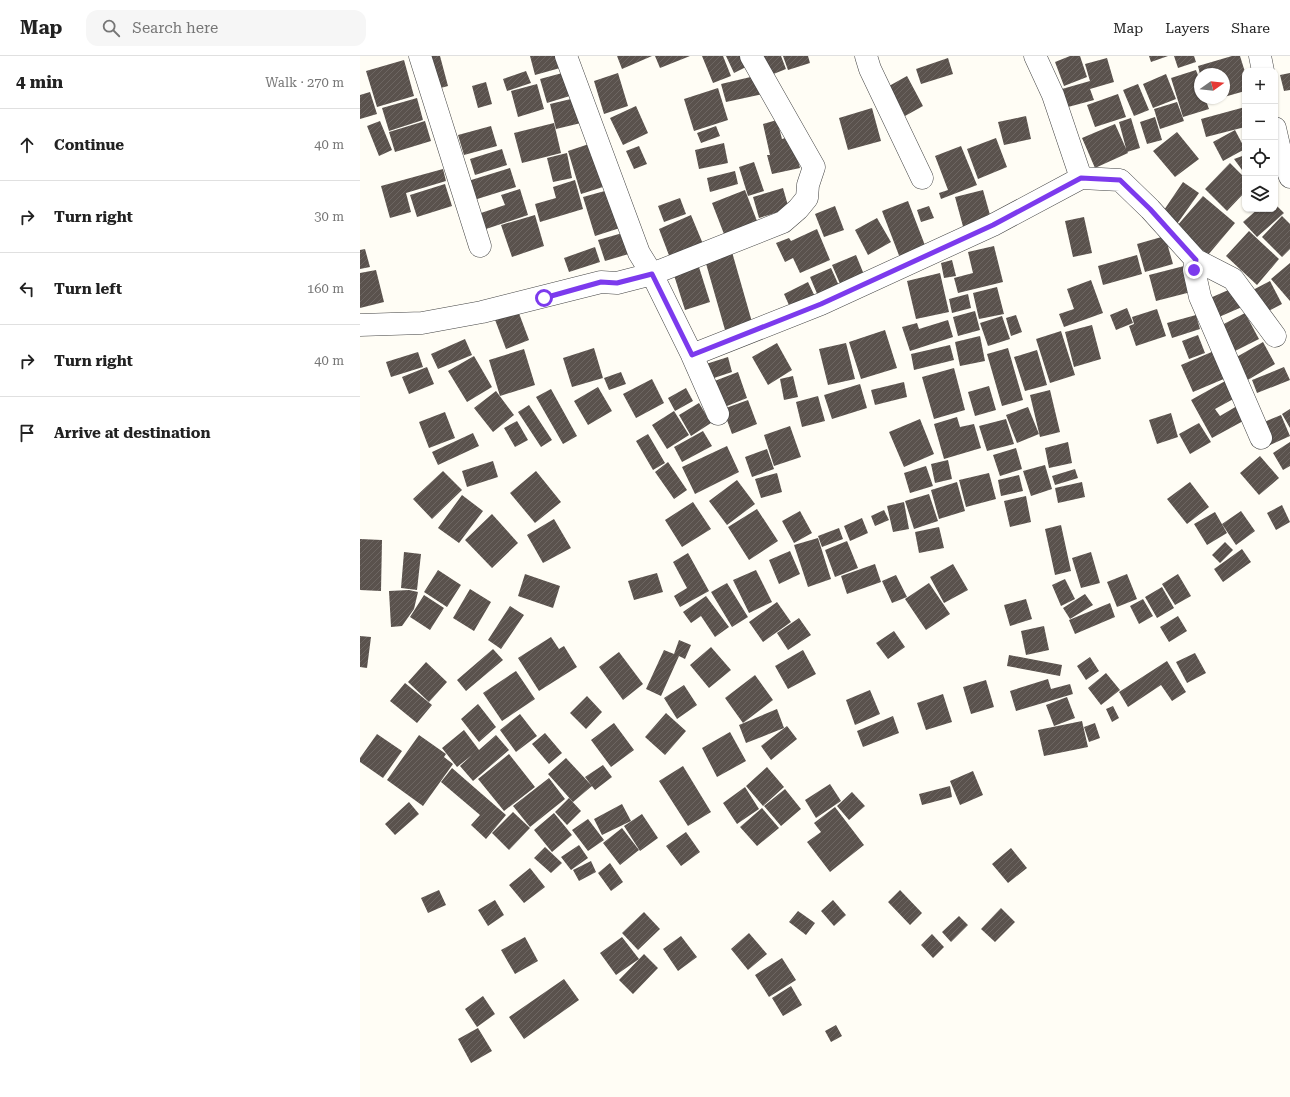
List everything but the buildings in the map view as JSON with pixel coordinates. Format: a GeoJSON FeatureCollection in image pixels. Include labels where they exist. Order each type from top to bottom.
{"type":"FeatureCollection","features":[{"type":"Feature","properties":{"kind":"street"},"geometry":{"type":"LineString","coordinates":[[420,56],[480,246]]}},
{"type":"Feature","properties":{"kind":"street"},"geometry":{"type":"LineString","coordinates":[[566,56],[639,254],[652,274],[692,355],[718,414]]}},
{"type":"Feature","properties":{"kind":"street"},"geometry":{"type":"LineString","coordinates":[[360,325],[422,323],[482,312],[601,282],[617,283],[652,274],[783,222],[798,209],[806,198],[808,185],[814,167],[751,56]]}},
{"type":"Feature","properties":{"kind":"street"},"geometry":{"type":"LineString","coordinates":[[866,56],[870,69],[922,178]]}},
{"type":"Feature","properties":{"kind":"street"},"geometry":{"type":"LineString","coordinates":[[1035,56],[1053,95],[1081,178]]}},
{"type":"Feature","properties":{"kind":"street"},"geometry":{"type":"LineString","coordinates":[[1260,56],[1262,68]]}},
{"type":"Feature","properties":{"kind":"street"},"geometry":{"type":"LineString","coordinates":[[1278,140],[1290,177]]}},
{"type":"Feature","properties":{"kind":"street"},"geometry":{"type":"LineString","coordinates":[[692,355],[821,304],[993,225],[1081,178],[1120,180],[1150,209],[1196,260],[1233,279],[1276,336]]}},
{"type":"Feature","properties":{"kind":"street"},"geometry":{"type":"LineString","coordinates":[[1196,260],[1194,270],[1200,297],[1261,438]]}},
{"type":"Feature","properties":{"kind":"route"},"geometry":{"type":"LineString","coordinates":[[544,298],[601,282],[617,283],[652,274],[692,355],[821,304],[993,225],[1081,178],[1120,180],[1150,209],[1196,260],[1194,270]]}}]}
